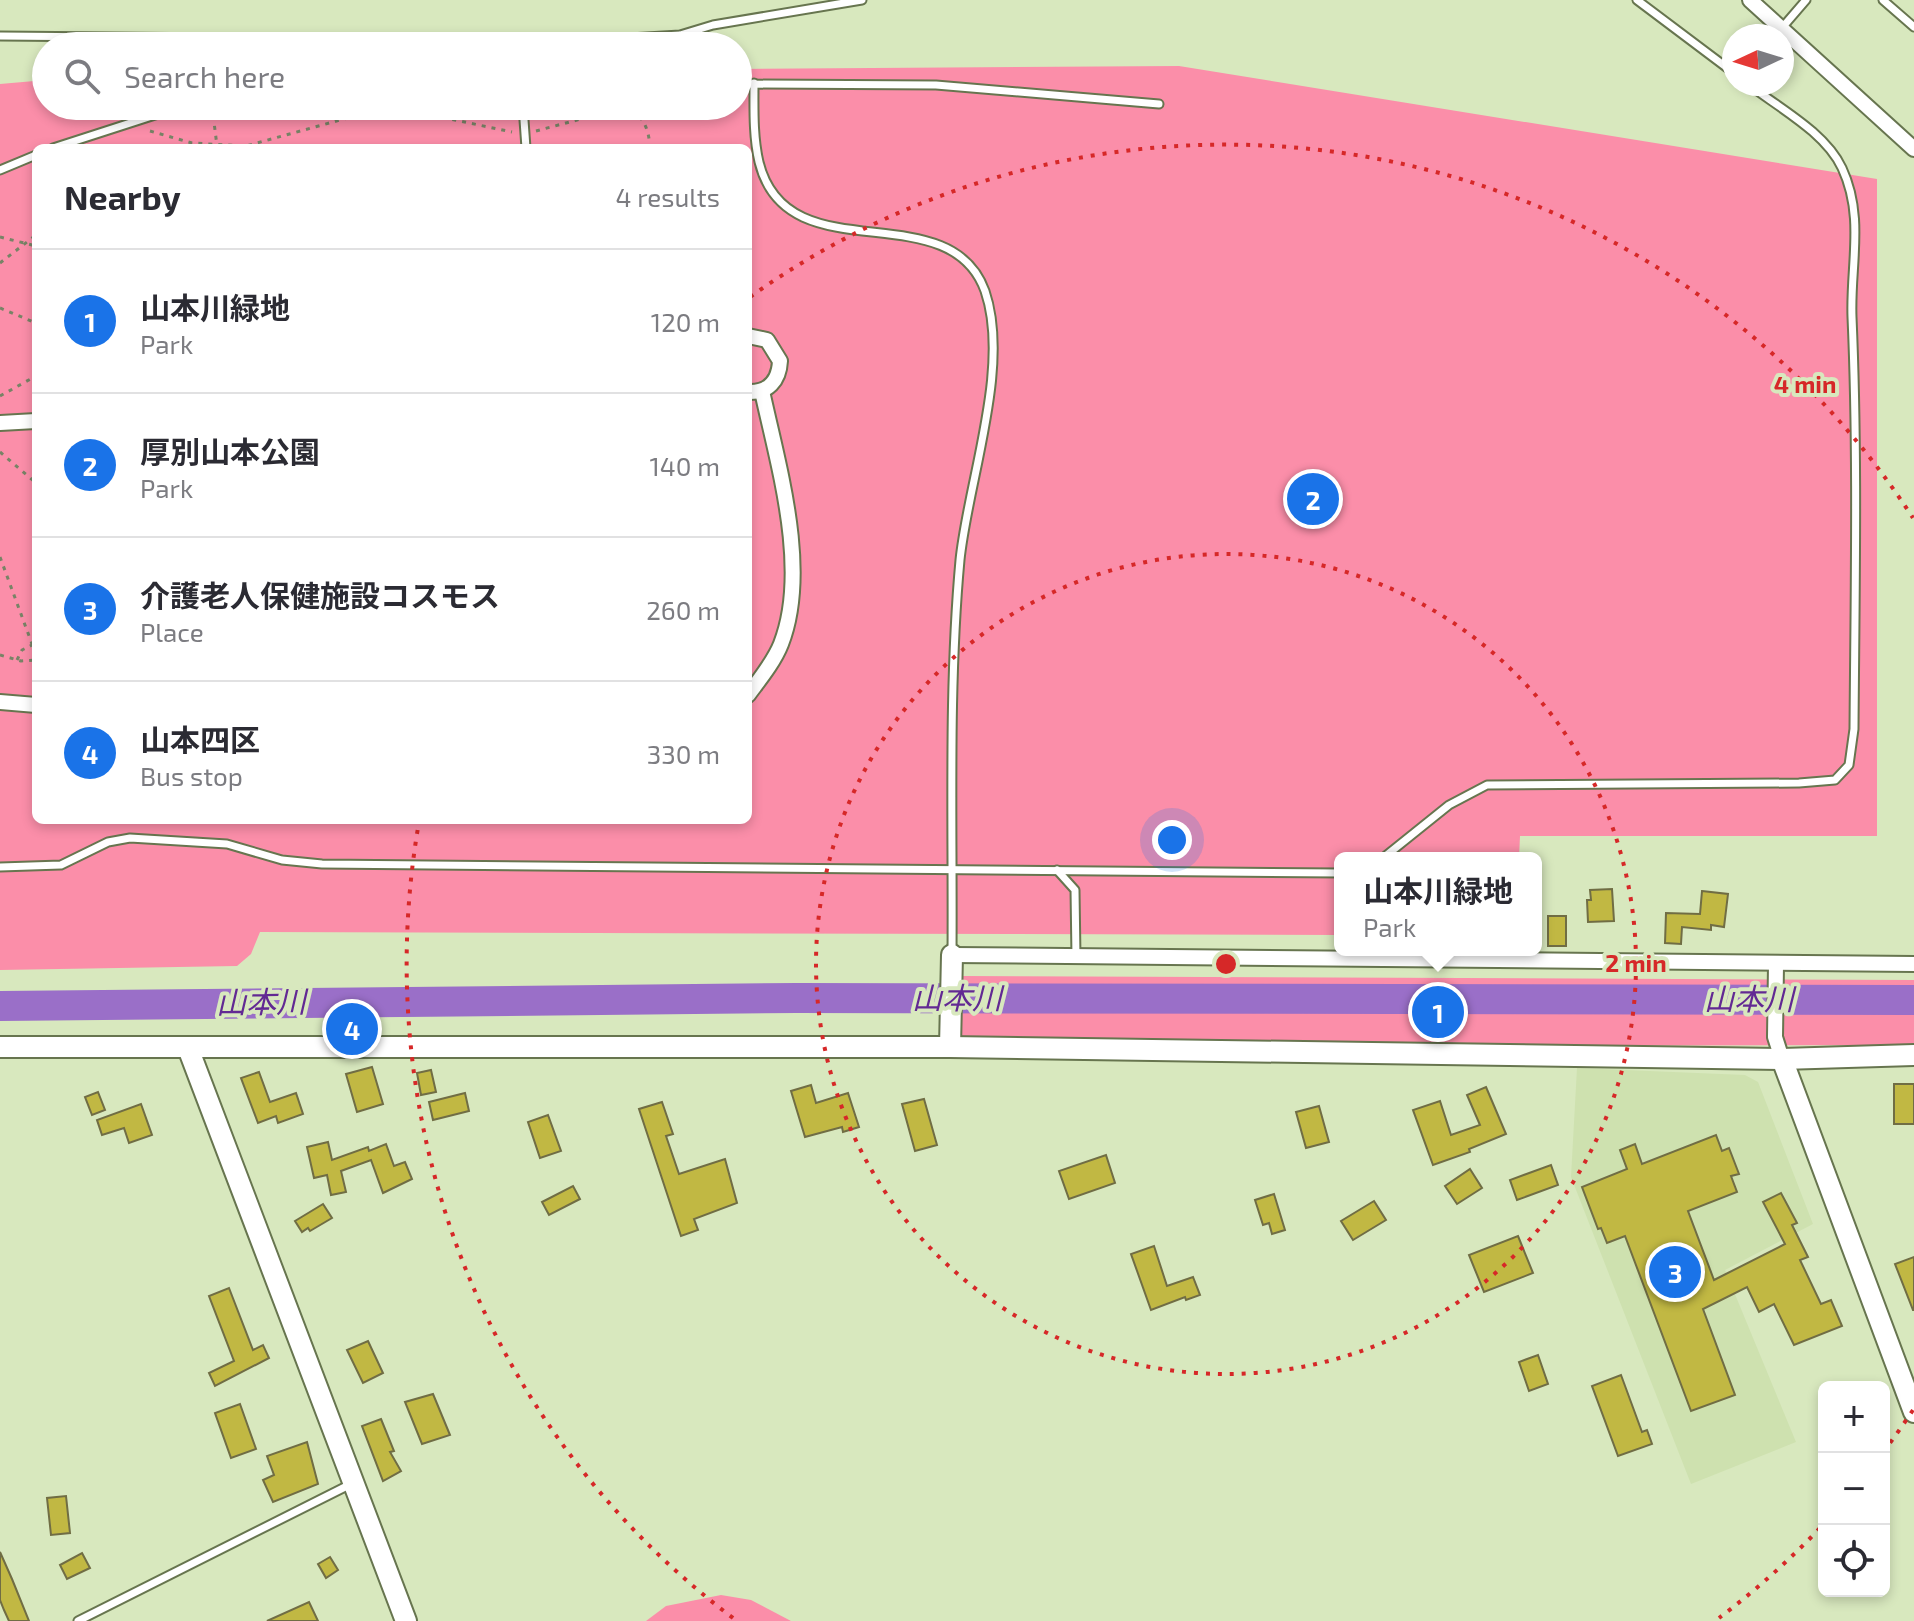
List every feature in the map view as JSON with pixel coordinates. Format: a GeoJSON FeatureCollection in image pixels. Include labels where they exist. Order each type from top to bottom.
{"type":"FeatureCollection","features":[{"type":"Feature","properties":{"kind":"street"},"geometry":{"type":"LineString","coordinates":[[1750,0],[1776,24]]}},
{"type":"Feature","properties":{"kind":"street"},"geometry":{"type":"LineString","coordinates":[[1794,41],[1914,149]]}},
{"type":"Feature","properties":{"kind":"street"},"geometry":{"type":"LineString","coordinates":[[752,337],[767,340],[780,361],[774,382],[755,391],[783,488],[791,554],[791,606],[780,645],[752,689]]}},
{"type":"Feature","properties":{"kind":"street"},"geometry":{"type":"LineString","coordinates":[[0,423],[32,421]]}},
{"type":"Feature","properties":{"kind":"street"},"geometry":{"type":"LineString","coordinates":[[0,702],[32,705]]}},
{"type":"Feature","properties":{"kind":"street"},"geometry":{"type":"LineString","coordinates":[[950,1047],[951,962],[1076,957],[1775,971],[1914,964]]}},
{"type":"Feature","properties":{"kind":"street"},"geometry":{"type":"LineString","coordinates":[[1775,971],[1775,1037],[1914,1412]]}},
{"type":"Feature","properties":{"kind":"street"},"geometry":{"type":"LineString","coordinates":[[0,1047],[950,1047],[1782,1059],[1914,1055]]}},
{"type":"Feature","properties":{"kind":"street"},"geometry":{"type":"LineString","coordinates":[[188,1048],[406,1621]]}},
{"type":"Feature","properties":{"kind":"lane"},"geometry":{"type":"LineString","coordinates":[[690,32],[713,25],[862,0]]}},
{"type":"Feature","properties":{"kind":"lane"},"geometry":{"type":"LineString","coordinates":[[1637,0],[1722,64]]}},
{"type":"Feature","properties":{"kind":"lane"},"geometry":{"type":"LineString","coordinates":[[1785,24],[1806,0]]}},
{"type":"Feature","properties":{"kind":"lane"},"geometry":{"type":"LineString","coordinates":[[1883,0],[1914,27]]}},
{"type":"Feature","properties":{"kind":"lane"},"geometry":{"type":"LineString","coordinates":[[0,36],[32,36]]}},
{"type":"Feature","properties":{"kind":"lane"},"geometry":{"type":"LineString","coordinates":[[951,962],[952,700],[960,557],[993,357],[992,317],[984,288],[967,262],[946,247],[920,238],[828,226],[789,209],[760,165],[753,114],[754,83],[936,85],[1159,104]]}},
{"type":"Feature","properties":{"kind":"lane"},"geometry":{"type":"LineString","coordinates":[[1390,852],[1449,805],[1487,785],[1799,783],[1835,780],[1849,765],[1854,729],[1857,387],[1852,314],[1857,218],[1843,169],[1828,145],[1764,96]]}},
{"type":"Feature","properties":{"kind":"lane"},"geometry":{"type":"LineString","coordinates":[[64,144],[133,120]]}},
{"type":"Feature","properties":{"kind":"lane"},"geometry":{"type":"LineString","coordinates":[[524,120],[526,144]]}},
{"type":"Feature","properties":{"kind":"lane"},"geometry":{"type":"LineString","coordinates":[[0,170],[32,157]]}},
{"type":"Feature","properties":{"kind":"lane"},"geometry":{"type":"LineString","coordinates":[[0,867],[61,865],[108,842],[130,838],[227,844],[282,860],[322,864],[1334,873]]}},
{"type":"Feature","properties":{"kind":"lane"},"geometry":{"type":"LineString","coordinates":[[1057,870],[1075,890],[1076,957]]}},
{"type":"Feature","properties":{"kind":"lane"},"geometry":{"type":"LineString","coordinates":[[78,1621],[355,1482]]}},
{"type":"Feature","properties":{"kind":"path"},"geometry":{"type":"LineString","coordinates":[[214,120],[217,144]]}},
{"type":"Feature","properties":{"kind":"path"},"geometry":{"type":"LineString","coordinates":[[253,144],[340,120]]}},
{"type":"Feature","properties":{"kind":"path"},"geometry":{"type":"LineString","coordinates":[[451,120],[503,132],[525,133],[576,120]]}},
{"type":"Feature","properties":{"kind":"path"},"geometry":{"type":"LineString","coordinates":[[643,120],[649,144]]}},
{"type":"Feature","properties":{"kind":"path"},"geometry":{"type":"LineString","coordinates":[[122,123],[205,144]]}},
{"type":"Feature","properties":{"kind":"path"},"geometry":{"type":"LineString","coordinates":[[0,237],[32,245]]}},
{"type":"Feature","properties":{"kind":"path"},"geometry":{"type":"LineString","coordinates":[[0,263],[32,237]]}},
{"type":"Feature","properties":{"kind":"path"},"geometry":{"type":"LineString","coordinates":[[0,308],[32,321]]}},
{"type":"Feature","properties":{"kind":"path"},"geometry":{"type":"LineString","coordinates":[[0,396],[32,378]]}},
{"type":"Feature","properties":{"kind":"path"},"geometry":{"type":"LineString","coordinates":[[0,452],[32,480]]}},
{"type":"Feature","properties":{"kind":"path"},"geometry":{"type":"LineString","coordinates":[[0,557],[32,638]]}},
{"type":"Feature","properties":{"kind":"path"},"geometry":{"type":"LineString","coordinates":[[17,660],[22,650],[32,644]]}},
{"type":"Feature","properties":{"kind":"path"},"geometry":{"type":"LineString","coordinates":[[0,655],[32,660]]}},
{"type":"Feature","properties":{"kind":"shaded area"},"geometry":{"type":"Polygon","coordinates":[[[1179,66],[1877,179],[1877,836],[1520,836],[1519,852],[1334,852],[1334,935],[260,932],[251,954],[237,966],[0,970],[0,84],[32,81],[32,120],[752,120],[752,69],[1179,66]]]}},
{"type":"Feature","properties":{"kind":"shaded area"},"geometry":{"type":"Polygon","coordinates":[[[963,976],[1914,980],[1914,1045],[961,1047],[963,976]]]}},
{"type":"Feature","properties":{"kind":"shaded area"},"geometry":{"type":"Polygon","coordinates":[[[1577,1068],[1745,1075],[1758,1082],[1813,1224],[1725,1270],[1796,1442],[1691,1484],[1571,1177],[1577,1068]]]}},
{"type":"Feature","properties":{"kind":"shaded area"},"geometry":{"type":"Polygon","coordinates":[[[721,1595],[751,1600],[791,1621],[646,1621],[666,1606],[721,1595]]]}},
{"type":"Feature","properties":{"kind":"building"},"geometry":{"type":"Polygon","coordinates":[[[1612,889],[1614,921],[1588,922],[1590,890],[1612,889]]]}},
{"type":"Feature","properties":{"kind":"building"},"geometry":{"type":"Polygon","coordinates":[[[1702,891],[1728,894],[1724,927],[1711,925],[1711,930],[1682,927],[1681,944],[1665,943],[1666,913],[1700,914],[1702,891]]]}},
{"type":"Feature","properties":{"kind":"building"},"geometry":{"type":"Polygon","coordinates":[[[1548,916],[1566,916],[1566,946],[1548,946],[1548,916]]]}},
{"type":"Feature","properties":{"kind":"building"},"geometry":{"type":"Polygon","coordinates":[[[372,1067],[383,1104],[357,1112],[346,1074],[372,1067]]]}},
{"type":"Feature","properties":{"kind":"building"},"geometry":{"type":"Polygon","coordinates":[[[431,1070],[436,1092],[421,1095],[417,1073],[431,1070]]]}},
{"type":"Feature","properties":{"kind":"building"},"geometry":{"type":"Polygon","coordinates":[[[259,1072],[270,1102],[296,1093],[303,1114],[278,1123],[276,1116],[258,1123],[241,1078],[259,1072]]]}},
{"type":"Feature","properties":{"kind":"building"},"geometry":{"type":"Polygon","coordinates":[[[1894,1084],[1914,1084],[1914,1124],[1894,1124],[1894,1084]]]}},
{"type":"Feature","properties":{"kind":"building"},"geometry":{"type":"Polygon","coordinates":[[[811,1085],[816,1103],[848,1093],[859,1127],[843,1132],[842,1127],[805,1137],[791,1091],[811,1085]]]}},
{"type":"Feature","properties":{"kind":"building"},"geometry":{"type":"Polygon","coordinates":[[[1486,1087],[1506,1134],[1469,1149],[1470,1152],[1433,1165],[1413,1110],[1440,1101],[1451,1135],[1480,1125],[1467,1095],[1486,1087]]]}},
{"type":"Feature","properties":{"kind":"building"},"geometry":{"type":"Polygon","coordinates":[[[98,1092],[105,1110],[92,1115],[85,1097],[98,1092]]]}},
{"type":"Feature","properties":{"kind":"building"},"geometry":{"type":"Polygon","coordinates":[[[465,1093],[469,1111],[433,1120],[429,1102],[465,1093]]]}},
{"type":"Feature","properties":{"kind":"building"},"geometry":{"type":"Polygon","coordinates":[[[924,1099],[937,1145],[915,1151],[902,1104],[924,1099]]]}},
{"type":"Feature","properties":{"kind":"building"},"geometry":{"type":"Polygon","coordinates":[[[662,1102],[673,1134],[666,1136],[679,1174],[725,1159],[737,1203],[694,1219],[698,1230],[681,1236],[639,1109],[662,1102]]]}},
{"type":"Feature","properties":{"kind":"building"},"geometry":{"type":"Polygon","coordinates":[[[141,1104],[152,1135],[129,1143],[124,1128],[102,1135],[97,1120],[141,1104]]]}},
{"type":"Feature","properties":{"kind":"building"},"geometry":{"type":"Polygon","coordinates":[[[1319,1106],[1329,1142],[1306,1148],[1296,1112],[1319,1106]]]}},
{"type":"Feature","properties":{"kind":"building"},"geometry":{"type":"Polygon","coordinates":[[[548,1115],[561,1151],[540,1158],[528,1122],[548,1115]]]}},
{"type":"Feature","properties":{"kind":"building"},"geometry":{"type":"Polygon","coordinates":[[[1716,1135],[1722,1151],[1729,1148],[1739,1174],[1731,1176],[1737,1192],[1688,1211],[1714,1280],[1785,1244],[1763,1202],[1781,1193],[1797,1223],[1792,1225],[1808,1257],[1800,1260],[1821,1304],[1831,1300],[1842,1326],[1794,1345],[1774,1304],[1759,1312],[1747,1287],[1703,1309],[1735,1395],[1691,1411],[1625,1236],[1607,1243],[1601,1228],[1598,1229],[1582,1187],[1627,1169],[1620,1150],[1635,1144],[1642,1164],[1716,1135]]]}},
{"type":"Feature","properties":{"kind":"building"},"geometry":{"type":"Polygon","coordinates":[[[328,1142],[332,1160],[386,1144],[394,1166],[405,1162],[412,1179],[383,1193],[371,1160],[341,1171],[346,1192],[331,1195],[327,1175],[314,1178],[307,1147],[328,1142]]]}},
{"type":"Feature","properties":{"kind":"building"},"geometry":{"type":"Polygon","coordinates":[[[1106,1155],[1115,1183],[1069,1199],[1059,1171],[1106,1155]]]}},
{"type":"Feature","properties":{"kind":"building"},"geometry":{"type":"Polygon","coordinates":[[[1551,1165],[1558,1185],[1517,1200],[1510,1180],[1551,1165]]]}},
{"type":"Feature","properties":{"kind":"building"},"geometry":{"type":"Polygon","coordinates":[[[1470,1169],[1482,1188],[1457,1204],[1445,1186],[1470,1169]]]}},
{"type":"Feature","properties":{"kind":"building"},"geometry":{"type":"Polygon","coordinates":[[[573,1186],[580,1199],[549,1215],[542,1202],[573,1186]]]}},
{"type":"Feature","properties":{"kind":"building"},"geometry":{"type":"Polygon","coordinates":[[[1274,1194],[1285,1230],[1272,1234],[1269,1223],[1263,1225],[1255,1200],[1274,1194]]]}},
{"type":"Feature","properties":{"kind":"building"},"geometry":{"type":"Polygon","coordinates":[[[1374,1201],[1386,1220],[1353,1240],[1341,1221],[1374,1201]]]}},
{"type":"Feature","properties":{"kind":"building"},"geometry":{"type":"Polygon","coordinates":[[[323,1204],[332,1218],[310,1231],[308,1228],[302,1232],[295,1221],[323,1204]]]}},
{"type":"Feature","properties":{"kind":"building"},"geometry":{"type":"Polygon","coordinates":[[[1518,1236],[1533,1273],[1484,1292],[1469,1255],[1518,1236]]]}},
{"type":"Feature","properties":{"kind":"building"},"geometry":{"type":"Polygon","coordinates":[[[1154,1246],[1167,1286],[1193,1277],[1200,1295],[1186,1300],[1185,1297],[1151,1310],[1131,1254],[1154,1246]]]}},
{"type":"Feature","properties":{"kind":"building"},"geometry":{"type":"Polygon","coordinates":[[[1914,1257],[1914,1310],[1913,1310],[1895,1264],[1914,1257]]]}},
{"type":"Feature","properties":{"kind":"building"},"geometry":{"type":"Polygon","coordinates":[[[229,1288],[253,1350],[263,1345],[269,1358],[215,1386],[209,1373],[234,1361],[209,1296],[229,1288]]]}},
{"type":"Feature","properties":{"kind":"building"},"geometry":{"type":"Polygon","coordinates":[[[368,1341],[383,1373],[363,1383],[347,1350],[368,1341]]]}},
{"type":"Feature","properties":{"kind":"building"},"geometry":{"type":"Polygon","coordinates":[[[1538,1355],[1548,1384],[1529,1391],[1519,1362],[1538,1355]]]}},
{"type":"Feature","properties":{"kind":"building"},"geometry":{"type":"Polygon","coordinates":[[[1621,1375],[1642,1432],[1647,1430],[1652,1444],[1618,1456],[1592,1386],[1621,1375]]]}},
{"type":"Feature","properties":{"kind":"building"},"geometry":{"type":"Polygon","coordinates":[[[433,1394],[450,1435],[422,1444],[405,1402],[433,1394]]]}},
{"type":"Feature","properties":{"kind":"building"},"geometry":{"type":"Polygon","coordinates":[[[240,1404],[256,1449],[231,1458],[215,1413],[240,1404]]]}},
{"type":"Feature","properties":{"kind":"building"},"geometry":{"type":"Polygon","coordinates":[[[381,1419],[394,1451],[390,1452],[401,1471],[383,1481],[362,1426],[381,1419]]]}},
{"type":"Feature","properties":{"kind":"building"},"geometry":{"type":"Polygon","coordinates":[[[307,1442],[318,1484],[273,1502],[263,1480],[274,1475],[267,1456],[307,1442]]]}},
{"type":"Feature","properties":{"kind":"building"},"geometry":{"type":"Polygon","coordinates":[[[66,1496],[70,1533],[51,1535],[47,1498],[66,1496]]]}},
{"type":"Feature","properties":{"kind":"building"},"geometry":{"type":"Polygon","coordinates":[[[0,1552],[29,1621],[9,1621],[4,1610],[0,1600],[0,1552]]]}},
{"type":"Feature","properties":{"kind":"building"},"geometry":{"type":"Polygon","coordinates":[[[82,1553],[90,1568],[67,1579],[60,1565],[82,1553]]]}},
{"type":"Feature","properties":{"kind":"building"},"geometry":{"type":"Polygon","coordinates":[[[330,1557],[338,1570],[326,1578],[318,1564],[330,1557]]]}},
{"type":"Feature","properties":{"kind":"building"},"geometry":{"type":"Polygon","coordinates":[[[309,1602],[318,1621],[267,1621],[309,1602]]]}},
{"type":"Feature","properties":{"kind":"waterway","name":"山本川"},"geometry":{"type":"LineString","coordinates":[[0,1006],[797,998],[1914,1000]]}},
{"type":"Feature","properties":{"kind":"place","name":"厚別山本公園"},"geometry":{"type":"Point","coordinates":[1313,499]}},
{"type":"Feature","properties":{"kind":"place","name":"山本川緑地"},"geometry":{"type":"Point","coordinates":[1438,1012]}},
{"type":"Feature","properties":{"kind":"place","name":"山本四区"},"geometry":{"type":"Point","coordinates":[352,1029]}},
{"type":"Feature","properties":{"kind":"place","name":"介護老人保健施設コスモス"},"geometry":{"type":"Point","coordinates":[1675,1272]}}]}
